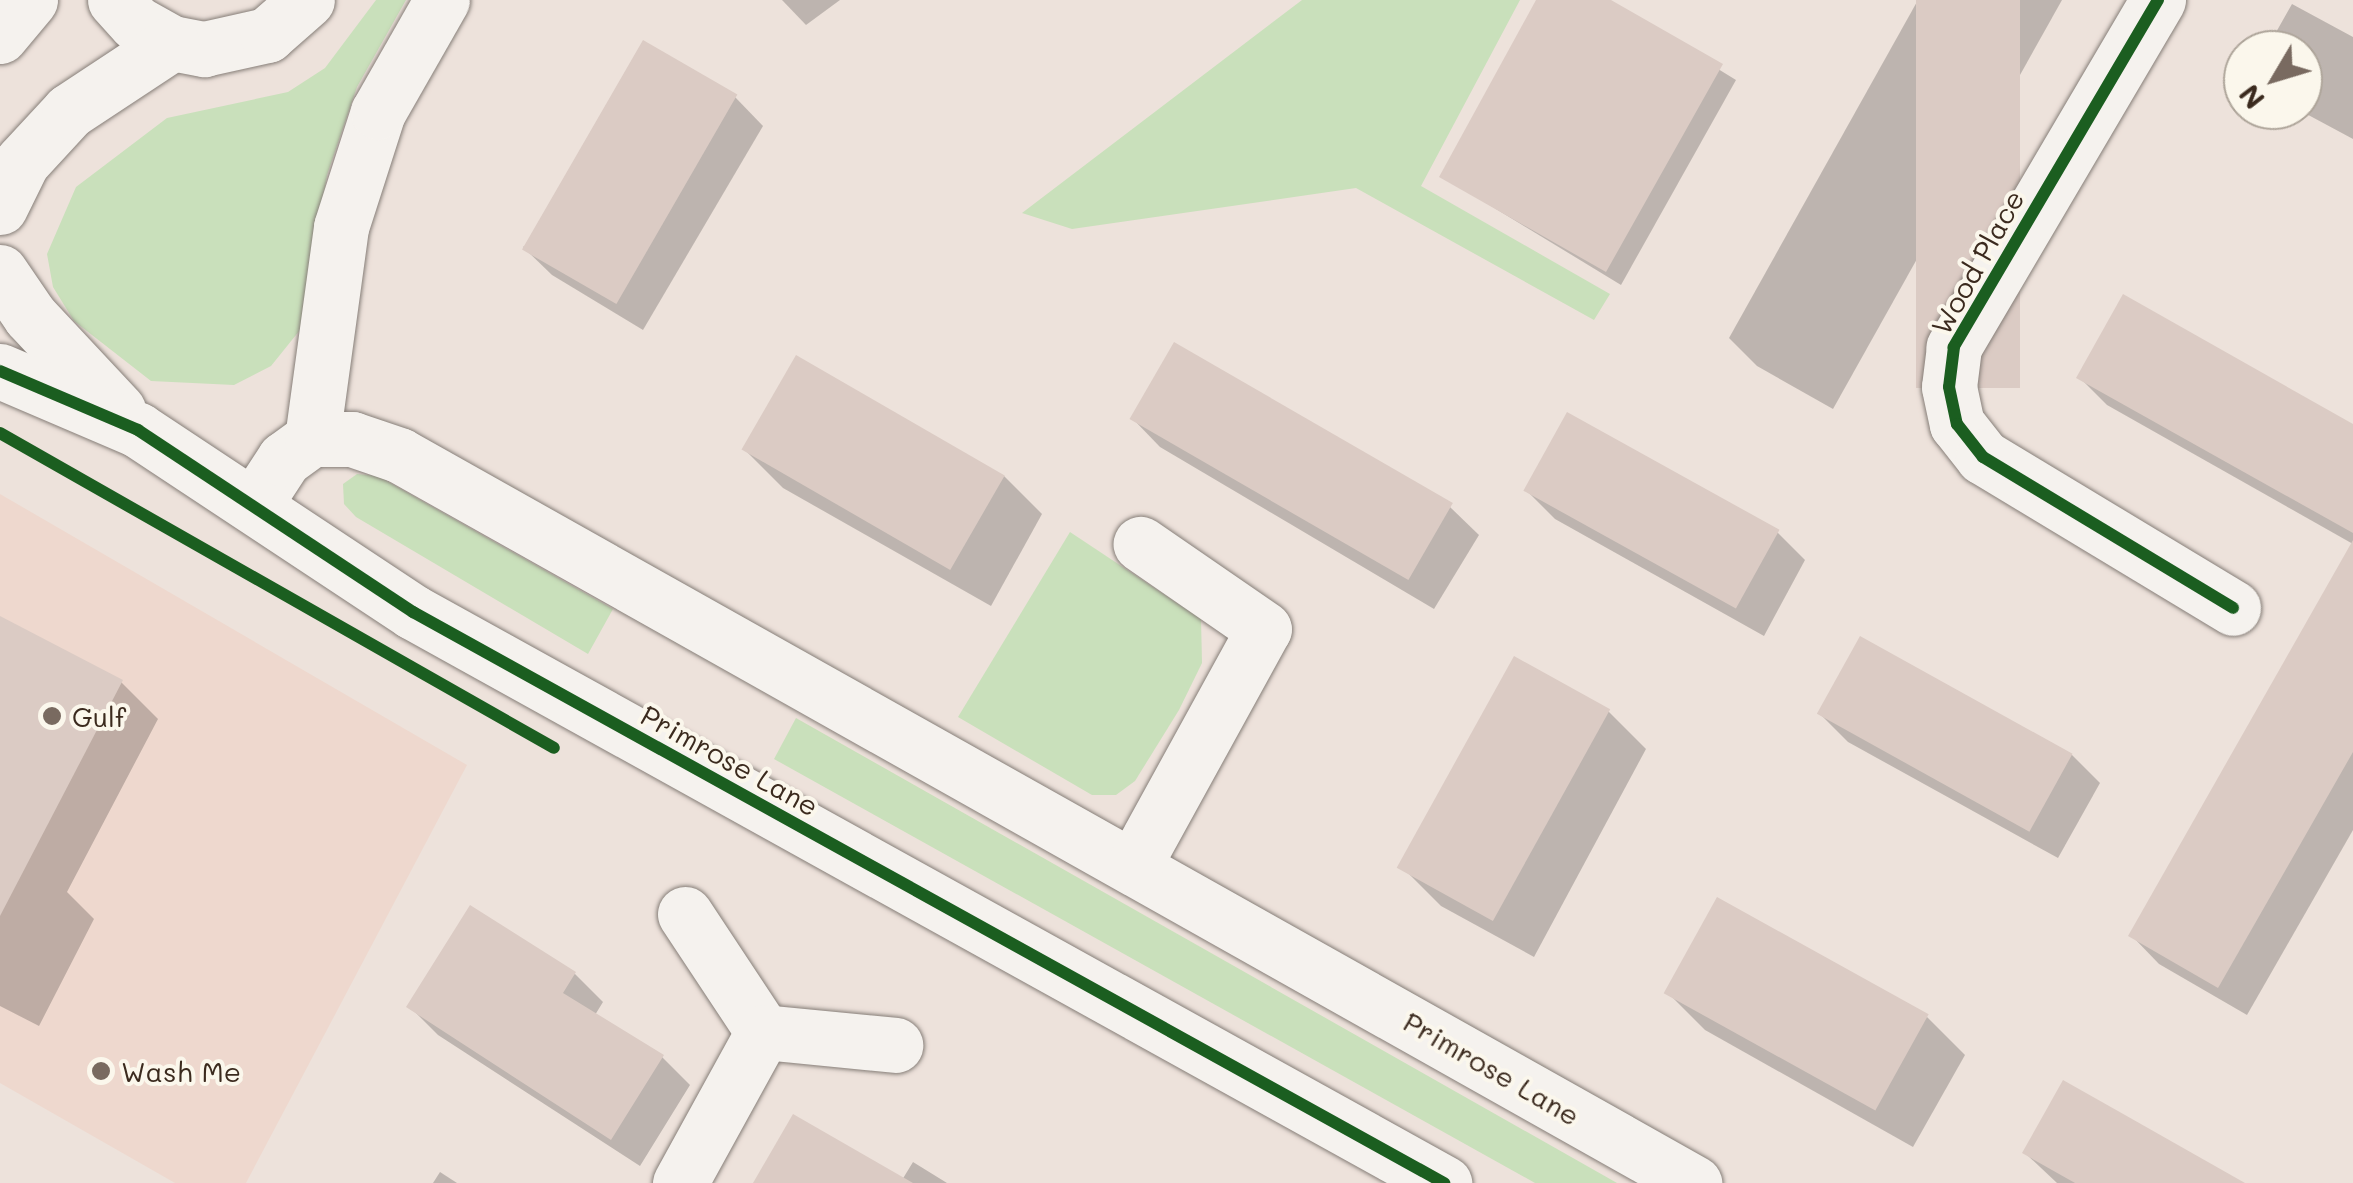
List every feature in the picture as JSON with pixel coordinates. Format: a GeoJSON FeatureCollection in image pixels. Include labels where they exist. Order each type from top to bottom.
{"type":"FeatureCollection","features":[{"type":"Feature","properties":{"kind":"street"},"geometry":{"type":"LineString","coordinates":[[0,36],[30,0]]}},
{"type":"Feature","properties":{"kind":"street"},"geometry":{"type":"LineString","coordinates":[[116,0],[136,24],[172,42],[236,46],[267,35],[307,0]]}},
{"type":"Feature","properties":{"kind":"street"},"geometry":{"type":"LineString","coordinates":[[254,505],[284,459],[312,439],[341,227],[378,112],[442,0]]}},
{"type":"Feature","properties":{"kind":"street","name":"Wood Place"},"geometry":{"type":"LineString","coordinates":[[2158,0],[1954,347],[1949,387],[1957,424],[1983,457],[2234,608]]}},
{"type":"Feature","properties":{"kind":"street"},"geometry":{"type":"LineString","coordinates":[[0,207],[22,162],[69,112],[172,42]]}},
{"type":"Feature","properties":{"kind":"street","name":"Primrose Lane"},"geometry":{"type":"LineString","coordinates":[[0,272],[30,316],[138,430]]}},
{"type":"Feature","properties":{"kind":"street","name":"Primrose Lane"},"geometry":{"type":"LineString","coordinates":[[0,371],[138,430],[413,612],[1444,1183]]}},
{"type":"Feature","properties":{"kind":"street","name":"Primrose Lane"},"geometry":{"type":"LineString","coordinates":[[312,439],[352,439],[399,455],[1694,1183]]}},
{"type":"Feature","properties":{"kind":"street"},"geometry":{"type":"LineString","coordinates":[[1134,865],[1264,629],[1141,544]]}},
{"type":"Feature","properties":{"kind":"street"},"geometry":{"type":"LineString","coordinates":[[684,914],[763,1032]]}},
{"type":"Feature","properties":{"kind":"street"},"geometry":{"type":"LineString","coordinates":[[763,1032],[895,1045]]}},
{"type":"Feature","properties":{"kind":"street"},"geometry":{"type":"LineString","coordinates":[[680,1183],[763,1032]]}},
{"type":"Feature","properties":{"kind":"shaded area"},"geometry":{"type":"Polygon","coordinates":[[[0,494],[467,765],[246,1183],[175,1183],[0,1083],[0,494]]]}},
{"type":"Feature","properties":{"kind":"green space"},"geometry":{"type":"Polygon","coordinates":[[[376,0],[406,0],[357,87],[327,175],[300,330],[271,366],[234,385],[151,381],[74,321],[53,287],[47,254],[76,187],[167,118],[288,92],[325,68],[376,0]]]}},
{"type":"Feature","properties":{"kind":"green space"},"geometry":{"type":"Polygon","coordinates":[[[1302,0],[1520,0],[1421,186],[1610,294],[1594,320],[1356,188],[1072,229],[1022,213],[1302,0]]]}},
{"type":"Feature","properties":{"kind":"green space"},"geometry":{"type":"Polygon","coordinates":[[[357,474],[378,476],[613,609],[588,654],[356,517],[344,504],[343,484],[357,474]]]}},
{"type":"Feature","properties":{"kind":"green space"},"geometry":{"type":"Polygon","coordinates":[[[1070,532],[1201,619],[1202,663],[1179,710],[1135,781],[1116,795],[1092,795],[958,717],[1070,532]]]}},
{"type":"Feature","properties":{"kind":"green space"},"geometry":{"type":"Polygon","coordinates":[[[796,718],[1617,1183],[1535,1183],[774,759],[796,718]]]}},
{"type":"Feature","properties":{"kind":"building"},"geometry":{"type":"Polygon","coordinates":[[[1536,0],[1611,0],[1723,64],[1606,272],[1439,177],[1536,0]]]}},
{"type":"Feature","properties":{"kind":"building"},"geometry":{"type":"Polygon","coordinates":[[[1916,0],[2020,0],[2020,388],[1916,388],[1916,0]]]}},
{"type":"Feature","properties":{"kind":"building"},"geometry":{"type":"Polygon","coordinates":[[[643,40],[737,94],[616,304],[522,250],[643,40]]]}},
{"type":"Feature","properties":{"kind":"building"},"geometry":{"type":"Polygon","coordinates":[[[2123,294],[2353,424],[2353,533],[2076,378],[2123,294]]]}},
{"type":"Feature","properties":{"kind":"building"},"geometry":{"type":"Polygon","coordinates":[[[1174,342],[1453,503],[1408,580],[1130,419],[1174,342]]]}},
{"type":"Feature","properties":{"kind":"building"},"geometry":{"type":"Polygon","coordinates":[[[796,355],[1005,476],[950,570],[742,449],[796,355]]]}},
{"type":"Feature","properties":{"kind":"building"},"geometry":{"type":"Polygon","coordinates":[[[1567,412],[1780,530],[1736,609],[1523,491],[1567,412]]]}},
{"type":"Feature","properties":{"kind":"building"},"geometry":{"type":"Polygon","coordinates":[[[2353,540],[2353,752],[2218,988],[2128,936],[2353,540]]]}},
{"type":"Feature","properties":{"kind":"building","name":"Gulf"},"geometry":{"type":"Polygon","coordinates":[[[0,616],[123,680],[0,916],[0,616]]]}},
{"type":"Feature","properties":{"kind":"building"},"geometry":{"type":"Polygon","coordinates":[[[1860,636],[2073,754],[2029,832],[1817,714],[1860,636]]]}},
{"type":"Feature","properties":{"kind":"building"},"geometry":{"type":"Polygon","coordinates":[[[1514,656],[1610,709],[1493,921],[1397,868],[1514,656]]]}},
{"type":"Feature","properties":{"kind":"building"},"geometry":{"type":"Polygon","coordinates":[[[1717,897],[1929,1014],[1875,1111],[1664,993],[1717,897]]]}},
{"type":"Feature","properties":{"kind":"building"},"geometry":{"type":"Polygon","coordinates":[[[470,905],[576,972],[563,993],[664,1055],[611,1140],[406,1007],[470,905]]]}},
{"type":"Feature","properties":{"kind":"building"},"geometry":{"type":"Polygon","coordinates":[[[2063,1080],[2245,1183],[2075,1183],[2022,1153],[2063,1080]]]}},
{"type":"Feature","properties":{"kind":"building"},"geometry":{"type":"Polygon","coordinates":[[[793,1114],[913,1183],[753,1183],[793,1114]]]}},
{"type":"Feature","properties":{"kind":"cycle path"},"geometry":{"type":"LineString","coordinates":[[2158,0],[1954,347],[1949,387],[1957,424],[1983,457],[2233,608]]}},
{"type":"Feature","properties":{"kind":"cycle path"},"geometry":{"type":"LineString","coordinates":[[0,371],[138,430],[413,612],[1444,1183]]}},
{"type":"Feature","properties":{"kind":"cycle path"},"geometry":{"type":"LineString","coordinates":[[0,433],[554,748]]}},
{"type":"Feature","properties":{"kind":"place","name":"Gulf"},"geometry":{"type":"Point","coordinates":[52,716]}},
{"type":"Feature","properties":{"kind":"place","name":"Wash Me"},"geometry":{"type":"Point","coordinates":[101,1071]}}]}
